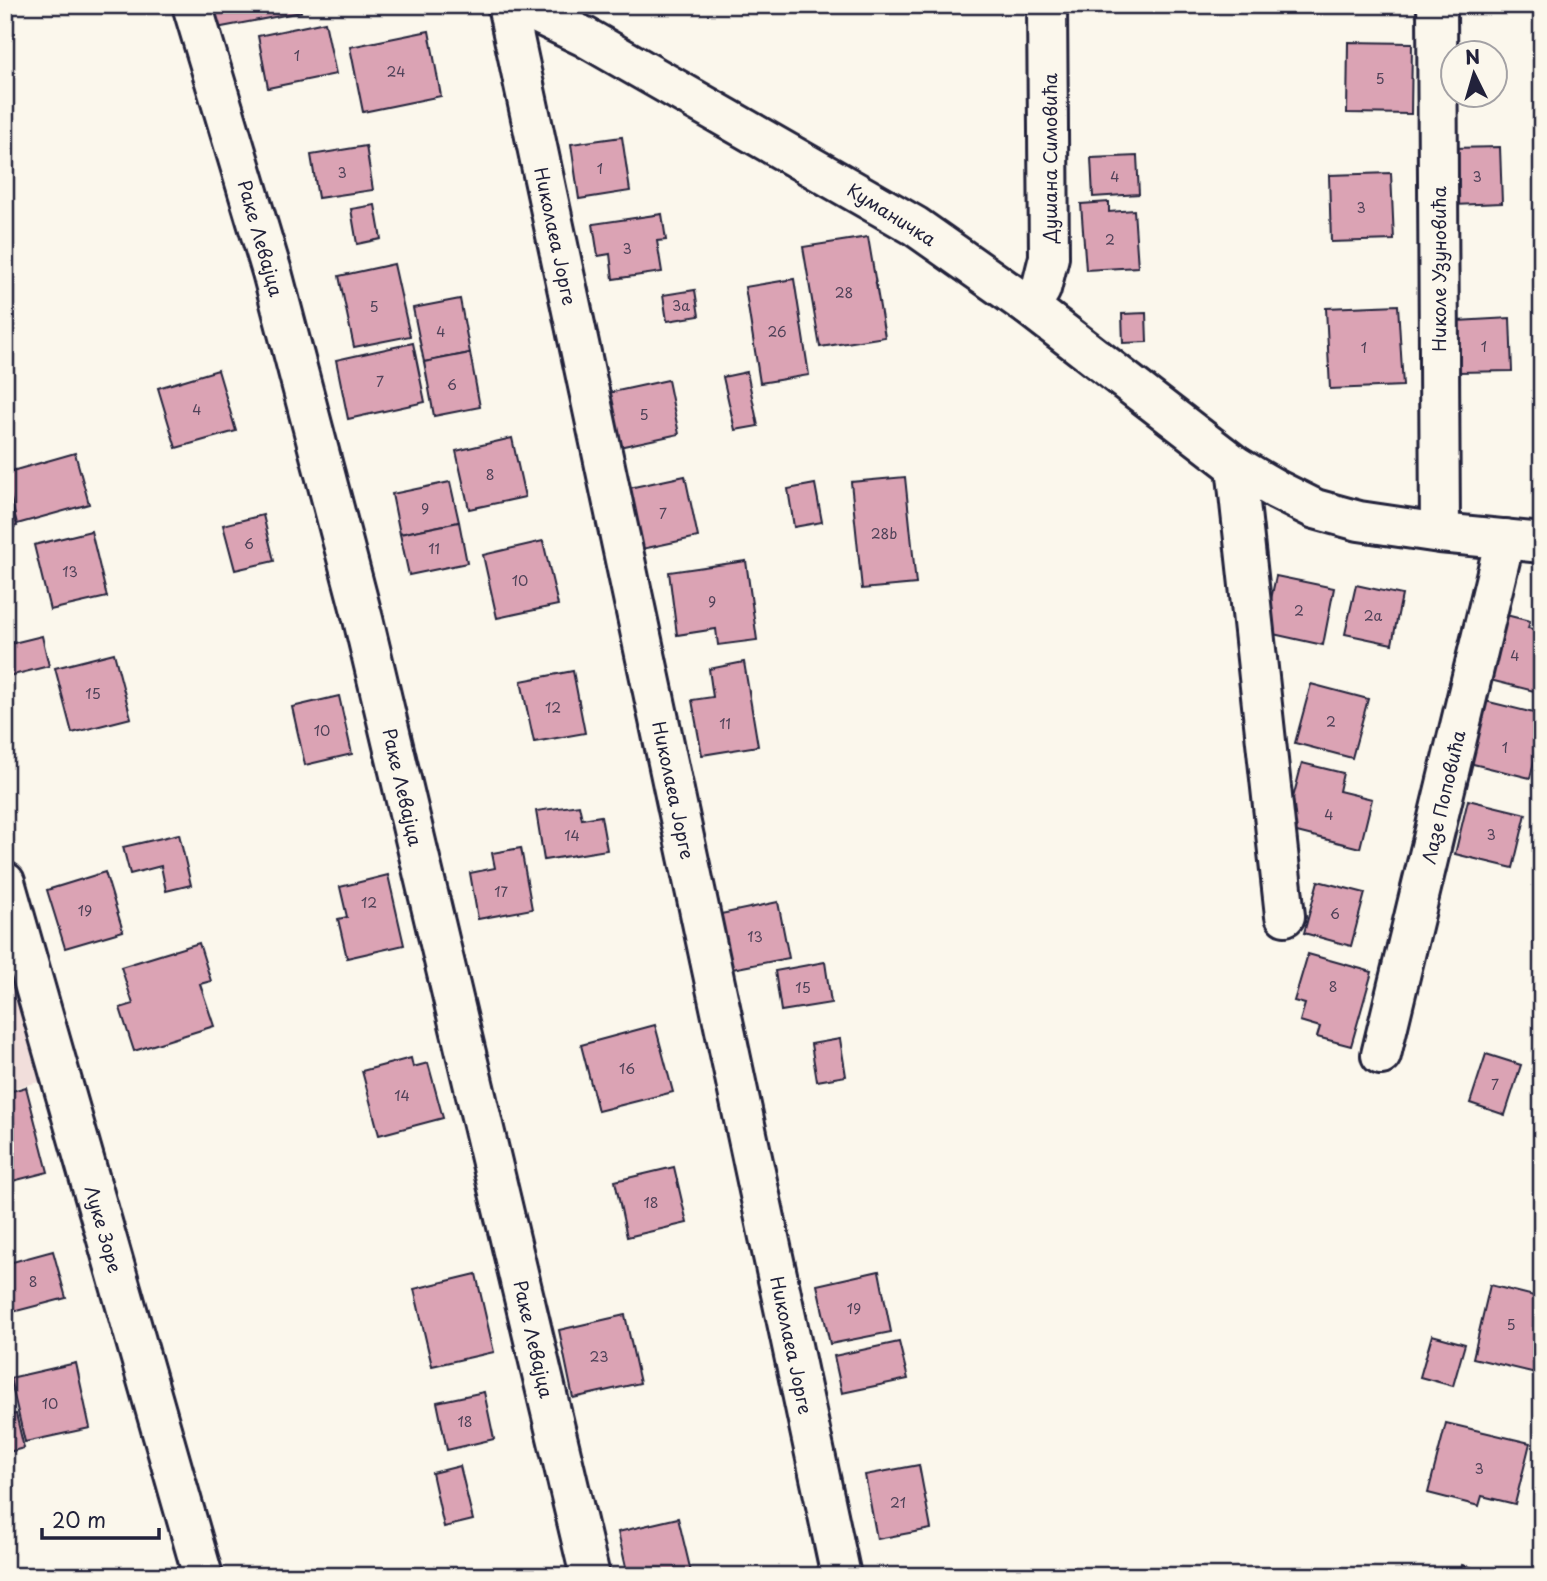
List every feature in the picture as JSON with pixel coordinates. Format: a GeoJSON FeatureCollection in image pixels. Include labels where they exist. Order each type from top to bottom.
{"type":"FeatureCollection","features":[{"type":"Feature","properties":{"kind":"street","name":"Раке Левајца"},"geometry":{"type":"LineString","coordinates":[[192,5],[272,272],[363,619],[590,1576]]}},
{"type":"Feature","properties":{"kind":"street","name":"Николаеа Јорге"},"geometry":{"type":"LineString","coordinates":[[507,5],[841,1576]]}},
{"type":"Feature","properties":{"kind":"street","name":"Куманичка"},"geometry":{"type":"LineString","coordinates":[[519,5],[584,37],[915,226],[1030,307],[1237,466],[1315,509],[1359,521],[1440,533],[1542,543]]}},
{"type":"Feature","properties":{"kind":"street","name":"Душана Симовића"},"geometry":{"type":"LineString","coordinates":[[1030,307],[1041,289],[1049,257],[1047,5]]}},
{"type":"Feature","properties":{"kind":"street","name":"Николе Узуновића"},"geometry":{"type":"LineString","coordinates":[[1437,5],[1440,533]]}},
{"type":"Feature","properties":{"kind":"street"},"geometry":{"type":"LineString","coordinates":[[1237,466],[1285,916]]}},
{"type":"Feature","properties":{"kind":"street","name":"Лазе Поповића"},"geometry":{"type":"LineString","coordinates":[[1381,1055],[1504,539]]}},
{"type":"Feature","properties":{"kind":"street","name":"Луке Зоре"},"geometry":{"type":"LineString","coordinates":[[5,882],[203,1576]]}},
{"type":"Feature","properties":{"kind":"shaded area"},"geometry":{"type":"Polygon","coordinates":[[[5,926],[48,1080],[5,1090],[5,926]]]}},
{"type":"Feature","properties":{"kind":"building"},"geometry":{"type":"Polygon","coordinates":[[[206,5],[299,5],[301,12],[211,29],[206,5]]]}},
{"type":"Feature","properties":{"kind":"building"},"geometry":{"type":"Polygon","coordinates":[[[325,22],[336,74],[268,88],[258,36],[325,22]]]}},
{"type":"Feature","properties":{"kind":"building"},"geometry":{"type":"Polygon","coordinates":[[[429,31],[441,96],[363,112],[350,47],[429,31]]]}},
{"type":"Feature","properties":{"kind":"building"},"geometry":{"type":"Polygon","coordinates":[[[1348,42],[1412,43],[1411,114],[1347,113],[1348,42]]]}},
{"type":"Feature","properties":{"kind":"building"},"geometry":{"type":"Polygon","coordinates":[[[622,137],[630,191],[579,199],[571,144],[622,137]]]}},
{"type":"Feature","properties":{"kind":"building"},"geometry":{"type":"Polygon","coordinates":[[[366,146],[373,190],[318,198],[311,155],[366,146]]]}},
{"type":"Feature","properties":{"kind":"building"},"geometry":{"type":"Polygon","coordinates":[[[1500,147],[1502,203],[1453,205],[1451,148],[1500,147]]]}},
{"type":"Feature","properties":{"kind":"building"},"geometry":{"type":"Polygon","coordinates":[[[1137,156],[1139,194],[1093,197],[1091,158],[1137,156]]]}},
{"type":"Feature","properties":{"kind":"building"},"geometry":{"type":"Polygon","coordinates":[[[1391,173],[1394,240],[1331,242],[1329,175],[1391,173]]]}},
{"type":"Feature","properties":{"kind":"building"},"geometry":{"type":"Polygon","coordinates":[[[1109,202],[1109,212],[1134,210],[1138,267],[1086,270],[1081,204],[1109,202]]]}},
{"type":"Feature","properties":{"kind":"building"},"geometry":{"type":"Polygon","coordinates":[[[375,205],[381,239],[357,244],[351,209],[375,205]]]}},
{"type":"Feature","properties":{"kind":"building"},"geometry":{"type":"Polygon","coordinates":[[[662,214],[666,240],[657,241],[662,272],[613,279],[610,254],[598,256],[593,224],[662,214]]]}},
{"type":"Feature","properties":{"kind":"building"},"geometry":{"type":"Polygon","coordinates":[[[868,237],[885,337],[820,347],[803,247],[868,237]]]}},
{"type":"Feature","properties":{"kind":"building"},"geometry":{"type":"Polygon","coordinates":[[[394,264],[410,336],[354,347],[339,276],[394,264]]]}},
{"type":"Feature","properties":{"kind":"building"},"geometry":{"type":"Polygon","coordinates":[[[794,279],[809,375],[760,383],[745,287],[794,279]]]}},
{"type":"Feature","properties":{"kind":"building"},"geometry":{"type":"Polygon","coordinates":[[[695,290],[699,316],[667,321],[663,295],[695,290]]]}},
{"type":"Feature","properties":{"kind":"building"},"geometry":{"type":"Polygon","coordinates":[[[460,299],[470,353],[424,362],[413,308],[460,299]]]}},
{"type":"Feature","properties":{"kind":"building"},"geometry":{"type":"Polygon","coordinates":[[[1398,305],[1403,386],[1330,389],[1326,308],[1398,305]]]}},
{"type":"Feature","properties":{"kind":"building"},"geometry":{"type":"Polygon","coordinates":[[[1146,313],[1147,342],[1123,343],[1122,314],[1146,313]]]}},
{"type":"Feature","properties":{"kind":"building"},"geometry":{"type":"Polygon","coordinates":[[[1510,318],[1512,371],[1458,372],[1457,321],[1510,318]]]}},
{"type":"Feature","properties":{"kind":"building"},"geometry":{"type":"Polygon","coordinates":[[[413,343],[425,402],[348,419],[336,360],[413,343]]]}},
{"type":"Feature","properties":{"kind":"building"},"geometry":{"type":"Polygon","coordinates":[[[470,353],[480,407],[434,416],[424,362],[470,353]]]}},
{"type":"Feature","properties":{"kind":"building"},"geometry":{"type":"Polygon","coordinates":[[[218,370],[236,431],[176,448],[158,388],[218,370]]]}},
{"type":"Feature","properties":{"kind":"building"},"geometry":{"type":"Polygon","coordinates":[[[747,372],[758,426],[735,430],[723,377],[747,372]]]}},
{"type":"Feature","properties":{"kind":"building"},"geometry":{"type":"Polygon","coordinates":[[[668,380],[679,434],[619,447],[608,393],[668,380]]]}},
{"type":"Feature","properties":{"kind":"building"},"geometry":{"type":"Polygon","coordinates":[[[512,438],[525,497],[469,509],[456,451],[512,438]]]}},
{"type":"Feature","properties":{"kind":"building"},"geometry":{"type":"Polygon","coordinates":[[[75,453],[89,504],[17,524],[5,473],[75,453]]]}},
{"type":"Feature","properties":{"kind":"building"},"geometry":{"type":"Polygon","coordinates":[[[685,476],[698,537],[642,549],[629,488],[685,476]]]}},
{"type":"Feature","properties":{"kind":"building"},"geometry":{"type":"Polygon","coordinates":[[[905,477],[916,584],[862,589],[851,482],[905,477]]]}},
{"type":"Feature","properties":{"kind":"building"},"geometry":{"type":"Polygon","coordinates":[[[5,482],[17,526],[5,529],[5,482]]]}},
{"type":"Feature","properties":{"kind":"building"},"geometry":{"type":"Polygon","coordinates":[[[450,482],[459,522],[400,534],[392,494],[450,482]]]}},
{"type":"Feature","properties":{"kind":"building"},"geometry":{"type":"Polygon","coordinates":[[[815,484],[822,522],[794,527],[788,489],[815,484]]]}},
{"type":"Feature","properties":{"kind":"building"},"geometry":{"type":"Polygon","coordinates":[[[263,515],[274,561],[235,570],[223,525],[263,515]]]}},
{"type":"Feature","properties":{"kind":"building"},"geometry":{"type":"Polygon","coordinates":[[[459,522],[467,563],[409,575],[400,534],[459,522]]]}},
{"type":"Feature","properties":{"kind":"building"},"geometry":{"type":"Polygon","coordinates":[[[91,531],[107,597],[50,610],[34,545],[91,531]]]}},
{"type":"Feature","properties":{"kind":"building"},"geometry":{"type":"Polygon","coordinates":[[[543,541],[558,605],[497,618],[483,555],[543,541]]]}},
{"type":"Feature","properties":{"kind":"building"},"geometry":{"type":"Polygon","coordinates":[[[746,561],[757,640],[718,645],[716,629],[677,635],[669,572],[746,561]]]}},
{"type":"Feature","properties":{"kind":"building"},"geometry":{"type":"Polygon","coordinates":[[[1276,576],[1334,588],[1323,645],[1264,632],[1276,576]]]}},
{"type":"Feature","properties":{"kind":"building"},"geometry":{"type":"Polygon","coordinates":[[[1356,585],[1402,595],[1392,644],[1345,634],[1356,585]]]}},
{"type":"Feature","properties":{"kind":"building"},"geometry":{"type":"Polygon","coordinates":[[[1498,613],[1530,621],[1528,628],[1542,631],[1542,693],[1482,678],[1498,613]]]}},
{"type":"Feature","properties":{"kind":"building"},"geometry":{"type":"Polygon","coordinates":[[[42,636],[49,666],[5,677],[5,645],[42,636]]]}},
{"type":"Feature","properties":{"kind":"building"},"geometry":{"type":"Polygon","coordinates":[[[114,653],[131,718],[72,733],[55,668],[114,653]]]}},
{"type":"Feature","properties":{"kind":"building"},"geometry":{"type":"Polygon","coordinates":[[[744,662],[758,746],[702,755],[692,700],[713,697],[709,669],[744,662]]]}},
{"type":"Feature","properties":{"kind":"building"},"geometry":{"type":"Polygon","coordinates":[[[573,671],[585,733],[534,742],[521,681],[573,671]]]}},
{"type":"Feature","properties":{"kind":"building"},"geometry":{"type":"Polygon","coordinates":[[[1311,684],[1368,699],[1352,758],[1295,743],[1311,684]]]}},
{"type":"Feature","properties":{"kind":"building"},"geometry":{"type":"Polygon","coordinates":[[[339,696],[352,754],[305,765],[292,707],[339,696]]]}},
{"type":"Feature","properties":{"kind":"building"},"geometry":{"type":"Polygon","coordinates":[[[1485,701],[1542,715],[1542,730],[1530,778],[1469,763],[1485,701]]]}},
{"type":"Feature","properties":{"kind":"building"},"geometry":{"type":"Polygon","coordinates":[[[1302,763],[1343,773],[1339,791],[1372,799],[1360,848],[1285,829],[1302,763]]]}},
{"type":"Feature","properties":{"kind":"building"},"geometry":{"type":"Polygon","coordinates":[[[1468,800],[1526,814],[1513,868],[1455,854],[1468,800]]]}},
{"type":"Feature","properties":{"kind":"building"},"geometry":{"type":"Polygon","coordinates":[[[579,805],[582,819],[601,816],[607,850],[544,860],[536,811],[579,805]]]}},
{"type":"Feature","properties":{"kind":"building"},"geometry":{"type":"Polygon","coordinates":[[[179,834],[191,885],[166,891],[161,866],[130,874],[123,847],[179,834]]]}},
{"type":"Feature","properties":{"kind":"building"},"geometry":{"type":"Polygon","coordinates":[[[521,848],[532,909],[478,919],[470,873],[495,868],[492,853],[521,848]]]}},
{"type":"Feature","properties":{"kind":"building"},"geometry":{"type":"Polygon","coordinates":[[[105,872],[123,931],[65,948],[47,890],[105,872]]]}},
{"type":"Feature","properties":{"kind":"building"},"geometry":{"type":"Polygon","coordinates":[[[388,875],[404,945],[347,958],[338,919],[347,917],[340,887],[388,875]]]}},
{"type":"Feature","properties":{"kind":"building"},"geometry":{"type":"Polygon","coordinates":[[[1318,881],[1365,893],[1351,946],[1304,933],[1318,881]]]}},
{"type":"Feature","properties":{"kind":"building"},"geometry":{"type":"Polygon","coordinates":[[[778,902],[789,958],[732,969],[721,914],[778,902]]]}},
{"type":"Feature","properties":{"kind":"building"},"geometry":{"type":"Polygon","coordinates":[[[199,943],[211,981],[200,984],[214,1026],[134,1051],[120,1008],[133,1004],[121,967],[199,943]]]}},
{"type":"Feature","properties":{"kind":"building"},"geometry":{"type":"Polygon","coordinates":[[[1308,954],[1372,972],[1351,1046],[1317,1037],[1320,1027],[1300,1021],[1305,1004],[1294,1001],[1308,954]]]}},
{"type":"Feature","properties":{"kind":"building"},"geometry":{"type":"Polygon","coordinates":[[[825,962],[831,1003],[781,1011],[775,971],[825,962]]]}},
{"type":"Feature","properties":{"kind":"building"},"geometry":{"type":"Polygon","coordinates":[[[655,1025],[673,1092],[598,1111],[581,1045],[655,1025]]]}},
{"type":"Feature","properties":{"kind":"building"},"geometry":{"type":"Polygon","coordinates":[[[840,1039],[846,1076],[817,1081],[811,1044],[840,1039]]]}},
{"type":"Feature","properties":{"kind":"building"},"geometry":{"type":"Polygon","coordinates":[[[1486,1054],[1521,1065],[1505,1115],[1470,1103],[1486,1054]]]}},
{"type":"Feature","properties":{"kind":"building"},"geometry":{"type":"Polygon","coordinates":[[[411,1058],[413,1067],[428,1063],[443,1118],[379,1135],[362,1071],[411,1058]]]}},
{"type":"Feature","properties":{"kind":"building"},"geometry":{"type":"Polygon","coordinates":[[[26,1087],[48,1172],[5,1183],[5,1093],[26,1087]]]}},
{"type":"Feature","properties":{"kind":"building"},"geometry":{"type":"Polygon","coordinates":[[[674,1167],[687,1223],[627,1237],[615,1181],[674,1167]]]}},
{"type":"Feature","properties":{"kind":"building"},"geometry":{"type":"Polygon","coordinates":[[[53,1251],[66,1298],[5,1314],[5,1264],[53,1251]]]}},
{"type":"Feature","properties":{"kind":"building"},"geometry":{"type":"Polygon","coordinates":[[[879,1271],[891,1332],[830,1344],[817,1285],[879,1271]]]}},
{"type":"Feature","properties":{"kind":"building"},"geometry":{"type":"Polygon","coordinates":[[[476,1274],[494,1352],[432,1366],[414,1289],[476,1274]]]}},
{"type":"Feature","properties":{"kind":"building"},"geometry":{"type":"Polygon","coordinates":[[[1490,1285],[1542,1298],[1542,1350],[1536,1373],[1473,1358],[1490,1285]]]}},
{"type":"Feature","properties":{"kind":"building"},"geometry":{"type":"Polygon","coordinates":[[[625,1315],[640,1383],[573,1398],[559,1330],[625,1315]]]}},
{"type":"Feature","properties":{"kind":"building"},"geometry":{"type":"Polygon","coordinates":[[[1432,1335],[1465,1344],[1453,1386],[1420,1377],[1432,1335]]]}},
{"type":"Feature","properties":{"kind":"building"},"geometry":{"type":"Polygon","coordinates":[[[899,1342],[908,1379],[842,1393],[834,1356],[899,1342]]]}},
{"type":"Feature","properties":{"kind":"building"},"geometry":{"type":"Polygon","coordinates":[[[76,1363],[90,1428],[25,1442],[10,1378],[76,1363]]]}},
{"type":"Feature","properties":{"kind":"building"},"geometry":{"type":"Polygon","coordinates":[[[484,1392],[494,1439],[447,1450],[437,1402],[484,1392]]]}},
{"type":"Feature","properties":{"kind":"building"},"geometry":{"type":"Polygon","coordinates":[[[16,1414],[24,1448],[5,1453],[5,1416],[16,1414]]]}},
{"type":"Feature","properties":{"kind":"building"},"geometry":{"type":"Polygon","coordinates":[[[1446,1423],[1530,1443],[1515,1504],[1482,1496],[1479,1506],[1428,1493],[1446,1423]]]}},
{"type":"Feature","properties":{"kind":"building"},"geometry":{"type":"Polygon","coordinates":[[[919,1465],[931,1529],[877,1539],[865,1475],[919,1465]]]}},
{"type":"Feature","properties":{"kind":"building"},"geometry":{"type":"Polygon","coordinates":[[[460,1466],[473,1520],[444,1527],[432,1473],[460,1466]]]}},
{"type":"Feature","properties":{"kind":"building"},"geometry":{"type":"Polygon","coordinates":[[[678,1518],[692,1576],[628,1576],[618,1532],[678,1518]]]}},
{"type":"Feature","properties":{"kind":"building"},"geometry":{"type":"Polygon","coordinates":[[[1462,1565],[1503,1576],[1460,1576],[1462,1565]]]}}]}
